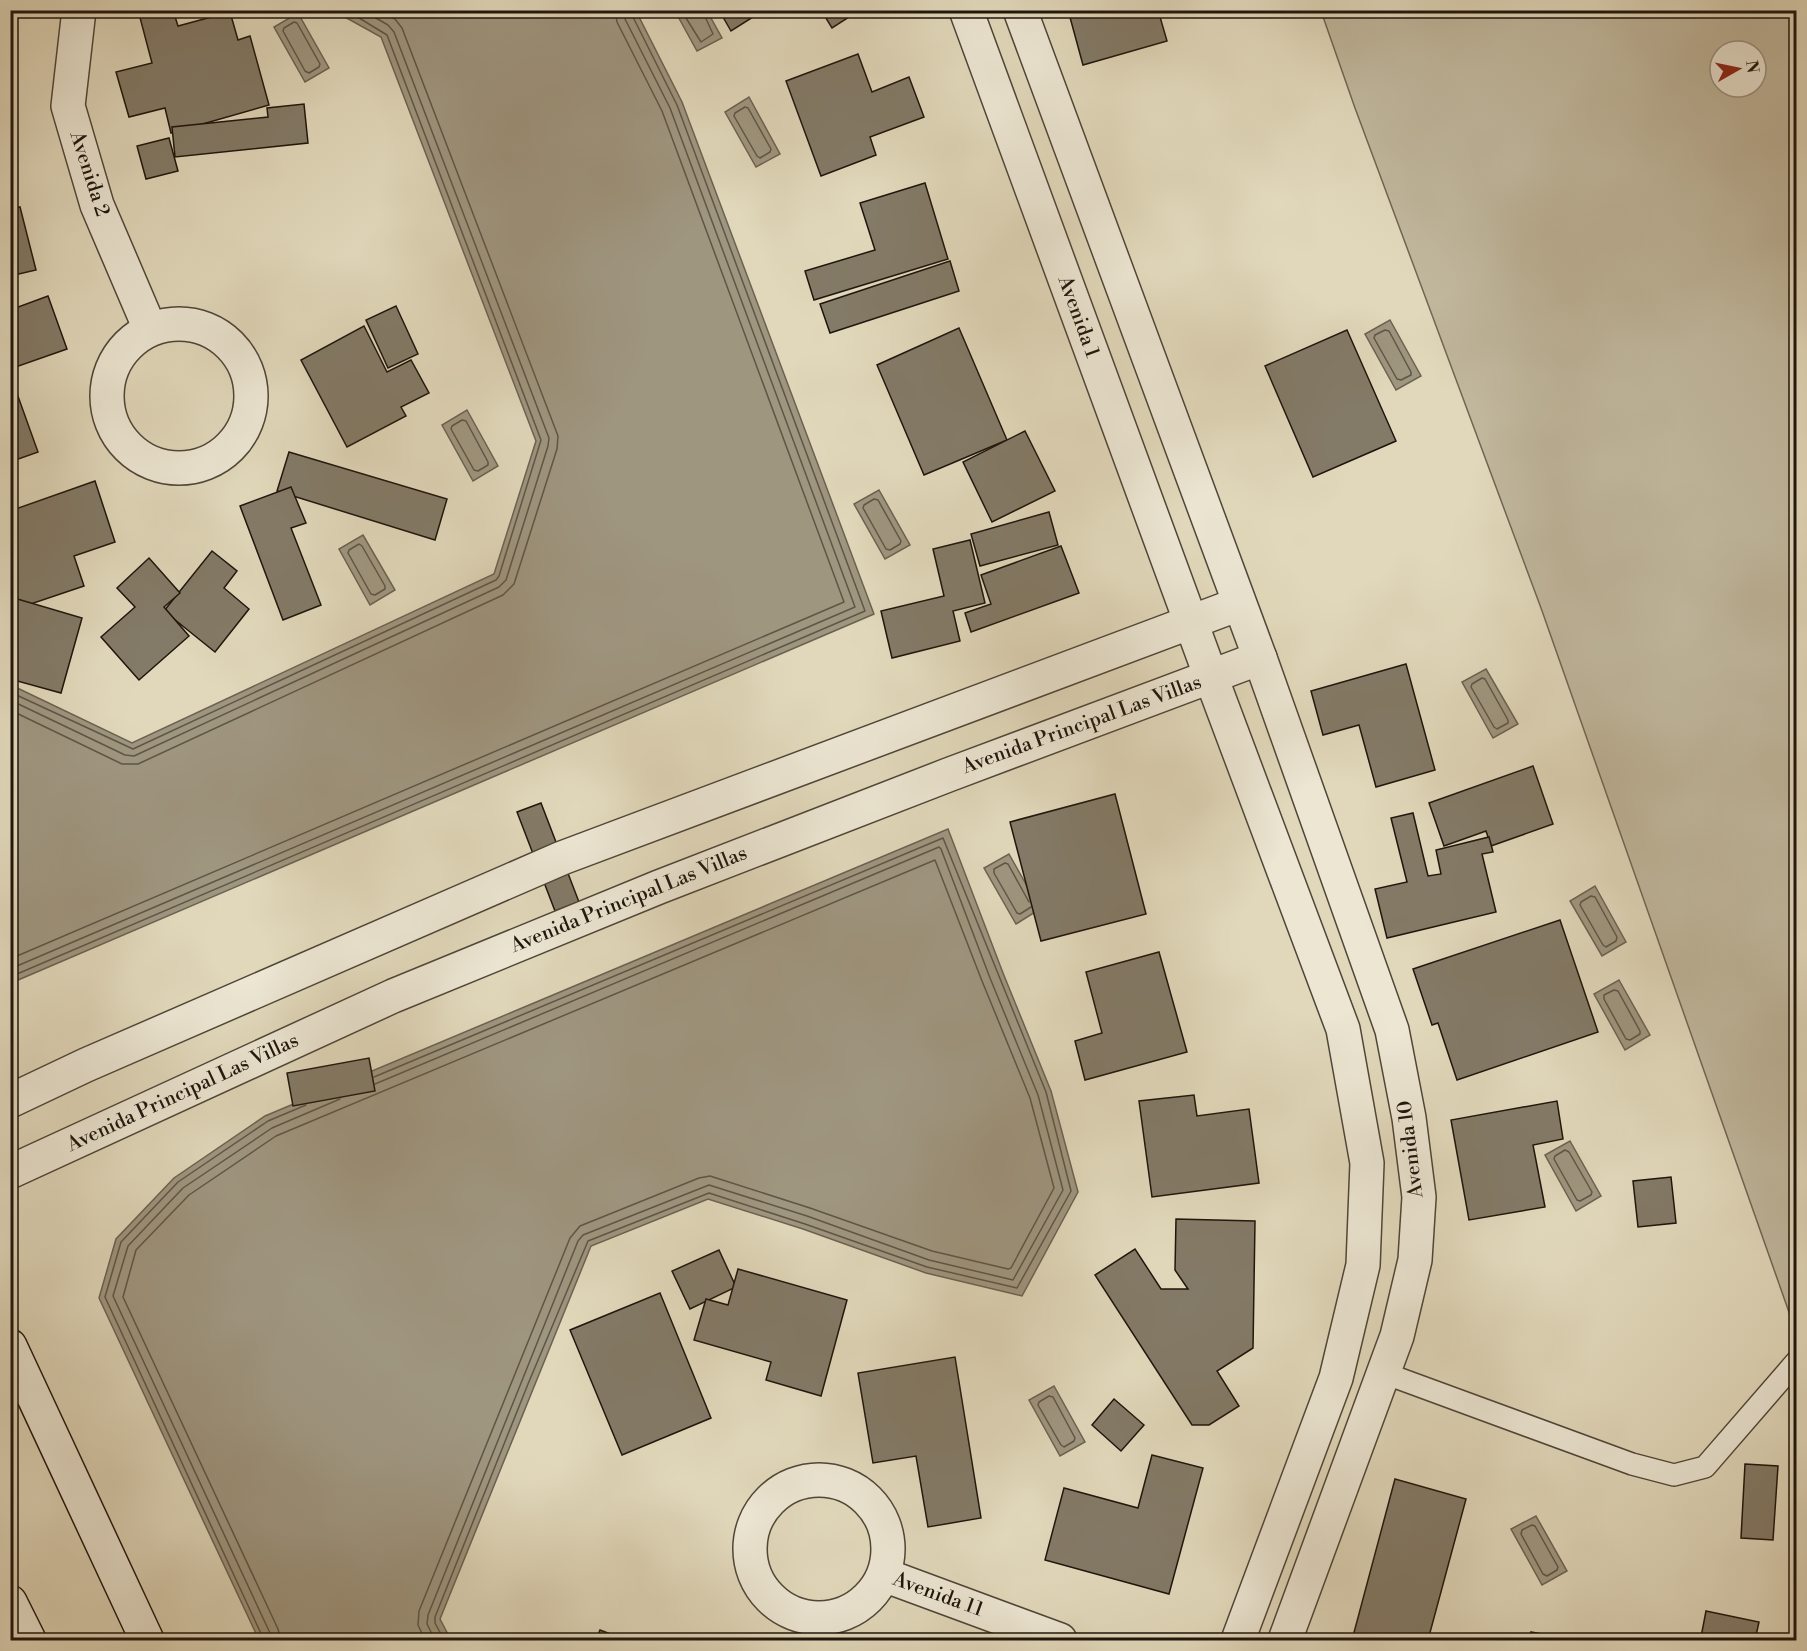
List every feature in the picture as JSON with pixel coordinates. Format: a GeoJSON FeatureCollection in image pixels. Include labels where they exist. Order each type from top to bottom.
{"type":"FeatureCollection","features":[{"type":"Feature","properties":{"kind":"street","name":"Avenida 2"},"geometry":{"type":"LineString","coordinates":[[79,10],[68,106],[97,205],[150,329]]}},
{"type":"Feature","properties":{"kind":"street","name":"Avenida 1"},"geometry":{"type":"LineString","coordinates":[[966,10],[1210,677]]}},
{"type":"Feature","properties":{"kind":"street"},"geometry":{"type":"LineString","coordinates":[[10,1101],[86,1065],[562,858],[1239,604],[1020,10]]}},
{"type":"Feature","properties":{"kind":"street"},"geometry":{"type":"LineString","coordinates":[[171,323],[191,324],[210,331],[228,343],[241,359],[249,378],[251,399],[247,419],[238,438],[225,453],[207,464],[186,469],[166,468],[147,462],[130,450],[117,434],[108,414],[106,394],[110,373],[118,355],[132,340],[150,329],[171,323]]}},
{"type":"Feature","properties":{"kind":"street","name":"Avenida 10"},"geometry":{"type":"LineString","coordinates":[[1239,604],[1392,1030],[1409,1118],[1419,1197],[1416,1250],[1397,1336],[1285,1641]]}},
{"type":"Feature","properties":{"kind":"street","name":"Avenida Principal Las Villas"},"geometry":{"type":"LineString","coordinates":[[10,1172],[404,991],[959,771],[1260,658]]}},
{"type":"Feature","properties":{"kind":"street"},"geometry":{"type":"LineString","coordinates":[[1210,677],[1343,1029],[1367,1163],[1362,1264],[1336,1378],[1238,1641]]}},
{"type":"Feature","properties":{"kind":"street"},"geometry":{"type":"LineString","coordinates":[[1354,1094],[1403,1084]]}},
{"type":"Feature","properties":{"kind":"street"},"geometry":{"type":"LineString","coordinates":[[10,1346],[147,1641]]}},
{"type":"Feature","properties":{"kind":"street","name":"Avenida 11"},"geometry":{"type":"LineString","coordinates":[[819,1478],[851,1487],[877,1510],[888,1541],[884,1575],[865,1602],[835,1617],[802,1617],[772,1601],[753,1573],[749,1540],[761,1508],[786,1486],[819,1478]]}},
{"type":"Feature","properties":{"kind":"street","name":"Avenida 11"},"geometry":{"type":"LineString","coordinates":[[884,1575],[1060,1641]]}},
{"type":"Feature","properties":{"kind":"street"},"geometry":{"type":"LineString","coordinates":[[10,1602],[29,1641]]}},
{"type":"Feature","properties":{"kind":"lane"},"geometry":{"type":"LineString","coordinates":[[1384,1373],[1632,1464],[1674,1475],[1705,1467],[1797,1362]]}},
{"type":"Feature","properties":{"kind":"shaded area"},"geometry":{"type":"Polygon","coordinates":[[[1321,11],[1796,11],[1796,1332],[1541,608],[1321,11]]]}},
{"type":"Feature","properties":{"kind":"water"},"geometry":{"type":"Polygon","coordinates":[[[334,11],[636,11],[682,102],[874,614],[11,983],[11,685],[132,743],[494,574],[536,441],[381,37],[334,11]]]}},
{"type":"Feature","properties":{"kind":"water"},"geometry":{"type":"Polygon","coordinates":[[[675,11],[707,11],[722,38],[697,51],[675,11]]]}},
{"type":"Feature","properties":{"kind":"water"},"geometry":{"type":"Polygon","coordinates":[[[298,13],[329,68],[305,82],[274,27],[298,13]]]}},
{"type":"Feature","properties":{"kind":"water"},"geometry":{"type":"Polygon","coordinates":[[[749,97],[780,154],[756,167],[725,112],[749,97]]]}},
{"type":"Feature","properties":{"kind":"water"},"geometry":{"type":"Polygon","coordinates":[[[1390,320],[1421,376],[1396,390],[1365,334],[1390,320]]]}},
{"type":"Feature","properties":{"kind":"water"},"geometry":{"type":"Polygon","coordinates":[[[467,410],[498,466],[473,481],[442,425],[467,410]]]}},
{"type":"Feature","properties":{"kind":"water"},"geometry":{"type":"Polygon","coordinates":[[[879,490],[910,545],[885,559],[854,504],[879,490]]]}},
{"type":"Feature","properties":{"kind":"water"},"geometry":{"type":"Polygon","coordinates":[[[363,535],[395,590],[370,605],[339,549],[363,535]]]}},
{"type":"Feature","properties":{"kind":"water"},"geometry":{"type":"Polygon","coordinates":[[[1486,669],[1518,724],[1493,738],[1462,682],[1486,669]]]}},
{"type":"Feature","properties":{"kind":"water"},"geometry":{"type":"Polygon","coordinates":[[[948,829],[1051,1091],[1078,1192],[1022,1296],[926,1273],[803,1229],[708,1199],[591,1246],[440,1619],[451,1640],[259,1640],[99,1298],[116,1239],[174,1178],[265,1116],[948,829]]]}},
{"type":"Feature","properties":{"kind":"water"},"geometry":{"type":"Polygon","coordinates":[[[1009,854],[1040,909],[1016,924],[984,868],[1009,854]]]}},
{"type":"Feature","properties":{"kind":"water"},"geometry":{"type":"Polygon","coordinates":[[[1595,886],[1626,942],[1602,956],[1570,901],[1595,886]]]}},
{"type":"Feature","properties":{"kind":"water"},"geometry":{"type":"Polygon","coordinates":[[[1619,980],[1650,1035],[1625,1050],[1594,994],[1619,980]]]}},
{"type":"Feature","properties":{"kind":"water"},"geometry":{"type":"Polygon","coordinates":[[[1570,1141],[1601,1196],[1576,1211],[1545,1155],[1570,1141]]]}},
{"type":"Feature","properties":{"kind":"water"},"geometry":{"type":"Polygon","coordinates":[[[1054,1386],[1085,1442],[1060,1456],[1029,1400],[1054,1386]]]}},
{"type":"Feature","properties":{"kind":"water"},"geometry":{"type":"Polygon","coordinates":[[[1536,1516],[1567,1571],[1542,1585],[1511,1529],[1536,1516]]]}},
{"type":"Feature","properties":{"kind":"building"},"geometry":{"type":"Polygon","coordinates":[[[138,10],[173,10],[178,26],[230,12],[238,40],[250,36],[269,105],[171,133],[165,108],[129,117],[116,72],[152,63],[138,10]]]}},
{"type":"Feature","properties":{"kind":"building"},"geometry":{"type":"Polygon","coordinates":[[[719,10],[764,10],[731,31],[719,10]]]}},
{"type":"Feature","properties":{"kind":"building"},"geometry":{"type":"Polygon","coordinates":[[[821,10],[860,10],[832,28],[821,10]]]}},
{"type":"Feature","properties":{"kind":"building"},"geometry":{"type":"Polygon","coordinates":[[[1068,10],[1158,10],[1167,41],[1083,65],[1068,10]]]}},
{"type":"Feature","properties":{"kind":"building"},"geometry":{"type":"Polygon","coordinates":[[[858,54],[872,92],[909,77],[924,117],[870,137],[876,155],[821,176],[786,81],[858,54]]]}},
{"type":"Feature","properties":{"kind":"building"},"geometry":{"type":"Polygon","coordinates":[[[304,104],[308,143],[175,157],[172,127],[268,117],[267,108],[304,104]]]}},
{"type":"Feature","properties":{"kind":"building"},"geometry":{"type":"Polygon","coordinates":[[[169,138],[178,171],[146,179],[137,146],[169,138]]]}},
{"type":"Feature","properties":{"kind":"building"},"geometry":{"type":"Polygon","coordinates":[[[925,183],[948,259],[814,300],[805,271],[875,250],[860,203],[925,183]]]}},
{"type":"Feature","properties":{"kind":"building"},"geometry":{"type":"Polygon","coordinates":[[[20,207],[36,270],[10,276],[10,209],[20,207]]]}},
{"type":"Feature","properties":{"kind":"building"},"geometry":{"type":"Polygon","coordinates":[[[950,261],[959,291],[830,333],[820,304],[950,261]]]}},
{"type":"Feature","properties":{"kind":"building"},"geometry":{"type":"Polygon","coordinates":[[[48,296],[67,349],[10,369],[10,310],[48,296]]]}},
{"type":"Feature","properties":{"kind":"building"},"geometry":{"type":"Polygon","coordinates":[[[396,306],[418,354],[388,368],[366,320],[396,306]]]}},
{"type":"Feature","properties":{"kind":"building"},"geometry":{"type":"Polygon","coordinates":[[[364,326],[387,372],[411,360],[429,393],[401,407],[406,416],[347,447],[301,360],[364,326]]]}},
{"type":"Feature","properties":{"kind":"building"},"geometry":{"type":"Polygon","coordinates":[[[959,328],[1007,440],[924,475],[877,365],[959,328]]]}},
{"type":"Feature","properties":{"kind":"building"},"geometry":{"type":"Polygon","coordinates":[[[1347,330],[1396,441],[1313,477],[1265,366],[1347,330]]]}},
{"type":"Feature","properties":{"kind":"building"},"geometry":{"type":"Polygon","coordinates":[[[10,374],[38,452],[10,462],[10,374]]]}},
{"type":"Feature","properties":{"kind":"building"},"geometry":{"type":"Polygon","coordinates":[[[1025,431],[1055,491],[992,522],[963,462],[1025,431]]]}},
{"type":"Feature","properties":{"kind":"building"},"geometry":{"type":"Polygon","coordinates":[[[289,452],[447,499],[435,540],[277,491],[289,452]]]}},
{"type":"Feature","properties":{"kind":"building"},"geometry":{"type":"Polygon","coordinates":[[[95,481],[115,542],[74,556],[84,586],[10,611],[10,511],[95,481]]]}},
{"type":"Feature","properties":{"kind":"building"},"geometry":{"type":"Polygon","coordinates":[[[291,487],[306,523],[291,528],[321,605],[283,620],[240,506],[291,487]]]}},
{"type":"Feature","properties":{"kind":"building"},"geometry":{"type":"Polygon","coordinates":[[[1049,512],[1058,545],[980,566],[971,534],[1049,512]]]}},
{"type":"Feature","properties":{"kind":"building"},"geometry":{"type":"Polygon","coordinates":[[[970,540],[985,603],[953,611],[960,641],[892,658],[881,611],[944,596],[933,549],[970,540]]]}},
{"type":"Feature","properties":{"kind":"building"},"geometry":{"type":"Polygon","coordinates":[[[1061,546],[1079,593],[971,632],[965,613],[991,604],[981,575],[1061,546]]]}},
{"type":"Feature","properties":{"kind":"building"},"geometry":{"type":"Polygon","coordinates":[[[212,551],[237,571],[224,588],[249,609],[215,652],[164,611],[212,551]]]}},
{"type":"Feature","properties":{"kind":"building"},"geometry":{"type":"Polygon","coordinates":[[[149,558],[180,593],[164,607],[189,636],[139,680],[101,637],[135,607],[117,588],[149,558]]]}},
{"type":"Feature","properties":{"kind":"building"},"geometry":{"type":"Polygon","coordinates":[[[14,598],[82,618],[61,693],[10,679],[10,609],[14,598]]]}},
{"type":"Feature","properties":{"kind":"building"},"geometry":{"type":"Polygon","coordinates":[[[1406,664],[1435,770],[1376,787],[1359,725],[1323,735],[1311,691],[1406,664]]]}},
{"type":"Feature","properties":{"kind":"building"},"geometry":{"type":"Polygon","coordinates":[[[1533,766],[1553,824],[1491,846],[1486,831],[1444,846],[1429,803],[1533,766]]]}},
{"type":"Feature","properties":{"kind":"building"},"geometry":{"type":"Polygon","coordinates":[[[1115,794],[1146,914],[1041,941],[1010,822],[1115,794]]]}},
{"type":"Feature","properties":{"kind":"building"},"geometry":{"type":"Polygon","coordinates":[[[541,803],[579,902],[555,911],[517,812],[541,803]]]}},
{"type":"Feature","properties":{"kind":"building"},"geometry":{"type":"Polygon","coordinates":[[[1413,813],[1428,876],[1441,874],[1436,850],[1489,837],[1493,852],[1482,854],[1496,912],[1387,938],[1375,889],[1407,882],[1391,818],[1413,813]]]}},
{"type":"Feature","properties":{"kind":"building"},"geometry":{"type":"Polygon","coordinates":[[[1560,920],[1598,1032],[1457,1080],[1438,1023],[1432,1025],[1413,969],[1560,920]]]}},
{"type":"Feature","properties":{"kind":"building"},"geometry":{"type":"Polygon","coordinates":[[[1159,952],[1187,1052],[1085,1080],[1075,1041],[1102,1033],[1086,972],[1159,952]]]}},
{"type":"Feature","properties":{"kind":"building"},"geometry":{"type":"Polygon","coordinates":[[[369,1058],[375,1091],[293,1106],[287,1073],[369,1058]]]}},
{"type":"Feature","properties":{"kind":"building"},"geometry":{"type":"Polygon","coordinates":[[[1194,1095],[1197,1116],[1249,1109],[1259,1183],[1152,1197],[1139,1101],[1194,1095]]]}},
{"type":"Feature","properties":{"kind":"building"},"geometry":{"type":"Polygon","coordinates":[[[1557,1101],[1563,1139],[1533,1145],[1545,1207],[1469,1220],[1451,1120],[1557,1101]]]}},
{"type":"Feature","properties":{"kind":"building"},"geometry":{"type":"Polygon","coordinates":[[[1671,1177],[1676,1223],[1638,1227],[1633,1181],[1671,1177]]]}},
{"type":"Feature","properties":{"kind":"building"},"geometry":{"type":"Polygon","coordinates":[[[1176,1219],[1255,1221],[1253,1348],[1217,1371],[1239,1406],[1209,1425],[1192,1425],[1095,1275],[1135,1249],[1161,1289],[1188,1289],[1175,1270],[1176,1219]]]}},
{"type":"Feature","properties":{"kind":"building"},"geometry":{"type":"Polygon","coordinates":[[[719,1250],[736,1287],[690,1309],[672,1271],[719,1250]]]}},
{"type":"Feature","properties":{"kind":"building"},"geometry":{"type":"Polygon","coordinates":[[[738,1269],[847,1300],[821,1396],[766,1380],[771,1362],[694,1340],[706,1299],[728,1305],[738,1269]]]}},
{"type":"Feature","properties":{"kind":"building"},"geometry":{"type":"Polygon","coordinates":[[[660,1293],[711,1418],[622,1455],[570,1330],[660,1293]]]}},
{"type":"Feature","properties":{"kind":"building"},"geometry":{"type":"Polygon","coordinates":[[[955,1357],[981,1518],[928,1527],[916,1456],[873,1463],[858,1373],[955,1357]]]}},
{"type":"Feature","properties":{"kind":"building"},"geometry":{"type":"Polygon","coordinates":[[[1114,1399],[1144,1425],[1121,1451],[1092,1425],[1114,1399]]]}},
{"type":"Feature","properties":{"kind":"building"},"geometry":{"type":"Polygon","coordinates":[[[1152,1455],[1203,1468],[1169,1594],[1045,1560],[1064,1488],[1138,1508],[1152,1455]]]}},
{"type":"Feature","properties":{"kind":"building"},"geometry":{"type":"Polygon","coordinates":[[[1745,1464],[1778,1466],[1773,1540],[1741,1538],[1745,1464]]]}},
{"type":"Feature","properties":{"kind":"building"},"geometry":{"type":"Polygon","coordinates":[[[1395,1479],[1466,1499],[1428,1640],[1352,1640],[1395,1479]]]}},
{"type":"Feature","properties":{"kind":"building"},"geometry":{"type":"Polygon","coordinates":[[[1706,1611],[1759,1622],[1755,1640],[1713,1640],[1701,1637],[1706,1611]]]}},
{"type":"Feature","properties":{"kind":"building"},"geometry":{"type":"Polygon","coordinates":[[[600,1630],[626,1640],[596,1640],[600,1630]]]}},
{"type":"Feature","properties":{"kind":"building"},"geometry":{"type":"Polygon","coordinates":[[[1531,1632],[1576,1640],[1530,1640],[1531,1632]]]}}]}
